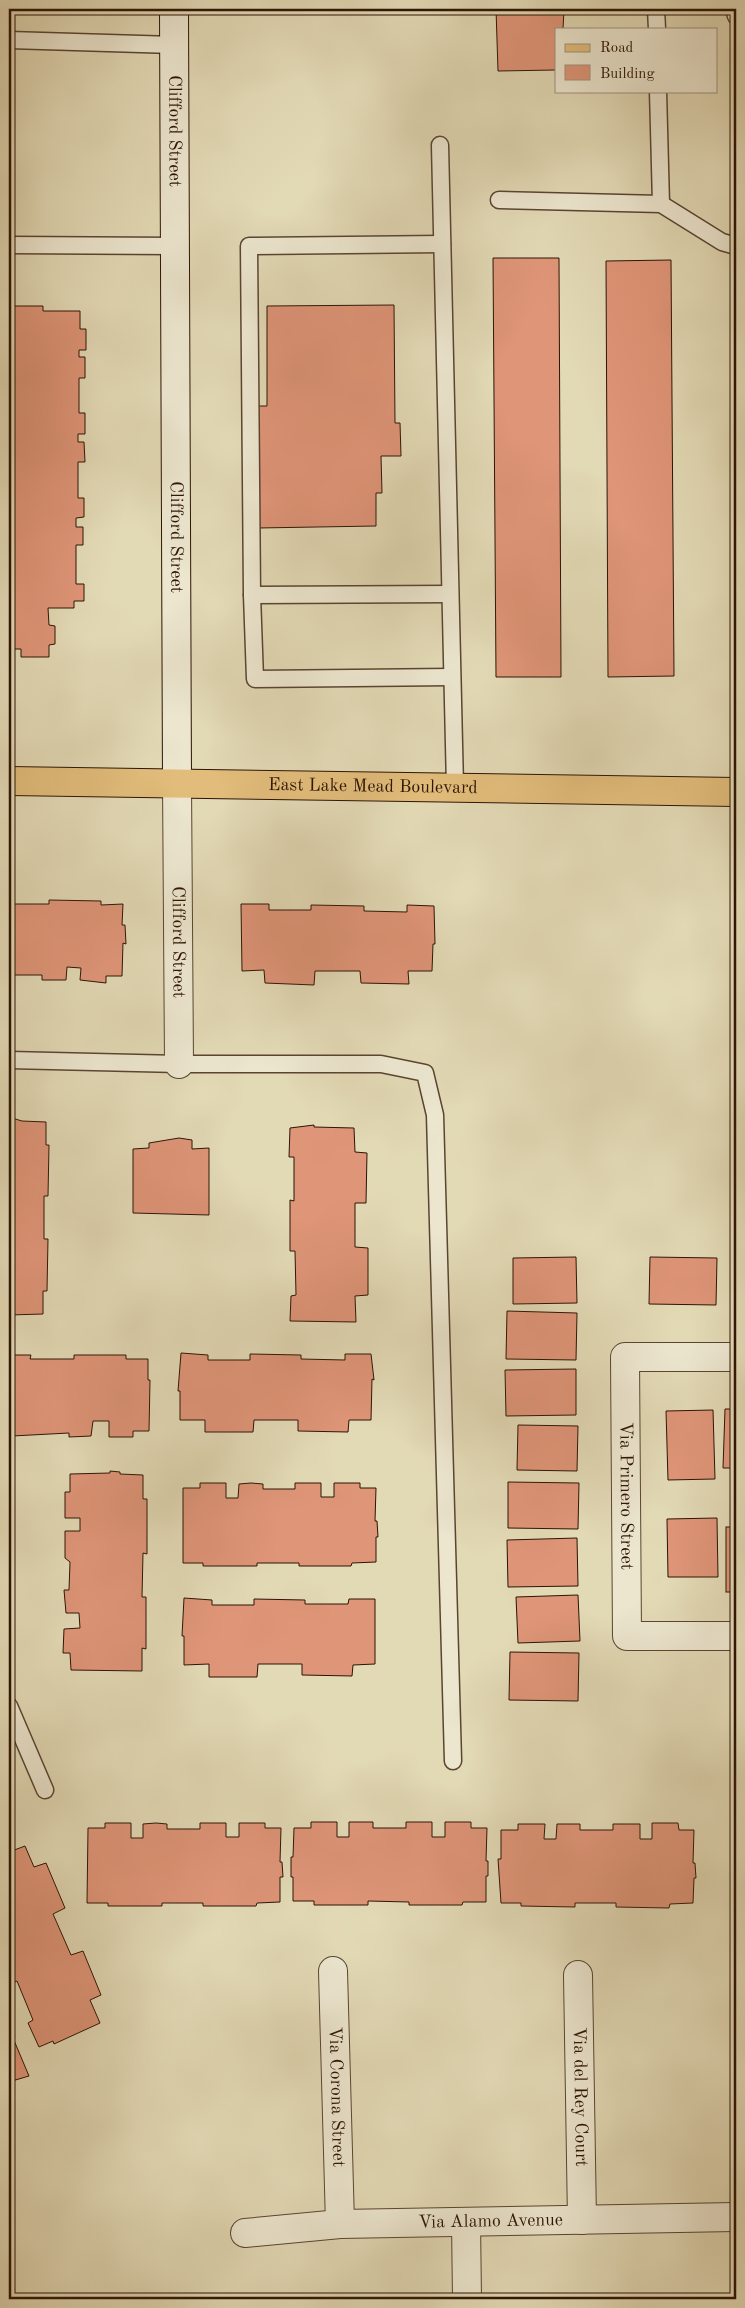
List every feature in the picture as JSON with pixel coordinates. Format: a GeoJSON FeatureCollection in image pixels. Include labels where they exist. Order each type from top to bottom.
{"type":"FeatureCollection","features":[{"type":"Feature","properties":{"kind":"main road","name":"East Lake Mead Boulevard"},"geometry":{"type":"LineString","coordinates":[[9,781],[736,792]]}},
{"type":"Feature","properties":{"kind":"street","name":"Clifford Street"},"geometry":{"type":"LineString","coordinates":[[174,9],[179,1064]]}},
{"type":"Feature","properties":{"kind":"street","name":"Via Primero Street"},"geometry":{"type":"LineString","coordinates":[[736,1357],[625,1358],[625,1367],[627,1636],[736,1636]]}},
{"type":"Feature","properties":{"kind":"street","name":"Via Corona Street"},"geometry":{"type":"LineString","coordinates":[[333,1971],[340,2224]]}},
{"type":"Feature","properties":{"kind":"street","name":"Via del Rey Court"},"geometry":{"type":"LineString","coordinates":[[578,1975],[582,2220]]}},
{"type":"Feature","properties":{"kind":"street","name":"Via Alamo Avenue"},"geometry":{"type":"LineString","coordinates":[[245,2233],[340,2224],[736,2217]]}},
{"type":"Feature","properties":{"kind":"street"},"geometry":{"type":"LineString","coordinates":[[466,2222],[467,2299]]}},
{"type":"Feature","properties":{"kind":"lane"},"geometry":{"type":"LineString","coordinates":[[656,9],[657,28]]}},
{"type":"Feature","properties":{"kind":"lane"},"geometry":{"type":"LineString","coordinates":[[734,9],[736,16]]}},
{"type":"Feature","properties":{"kind":"lane"},"geometry":{"type":"LineString","coordinates":[[9,40],[174,45]]}},
{"type":"Feature","properties":{"kind":"lane"},"geometry":{"type":"LineString","coordinates":[[658,92],[661,204]]}},
{"type":"Feature","properties":{"kind":"lane"},"geometry":{"type":"LineString","coordinates":[[440,144],[455,787]]}},
{"type":"Feature","properties":{"kind":"lane"},"geometry":{"type":"LineString","coordinates":[[498,200],[661,204],[722,242],[736,246]]}},
{"type":"Feature","properties":{"kind":"lane"},"geometry":{"type":"LineString","coordinates":[[442,244],[249,246],[252,596],[255,679],[452,676]]}},
{"type":"Feature","properties":{"kind":"lane"},"geometry":{"type":"LineString","coordinates":[[9,245],[175,246]]}},
{"type":"Feature","properties":{"kind":"lane"},"geometry":{"type":"LineString","coordinates":[[252,596],[450,594]]}},
{"type":"Feature","properties":{"kind":"lane"},"geometry":{"type":"LineString","coordinates":[[9,1060],[179,1064],[381,1064],[426,1073],[435,1115],[453,1760]]}},
{"type":"Feature","properties":{"kind":"lane"},"geometry":{"type":"LineString","coordinates":[[9,1706],[45,1790]]}},
{"type":"Feature","properties":{"kind":"building"},"geometry":{"type":"Polygon","coordinates":[[[496,9],[564,9],[563,28],[555,28],[555,70],[498,71],[496,9]]]}},
{"type":"Feature","properties":{"kind":"building"},"geometry":{"type":"Polygon","coordinates":[[[493,258],[559,258],[561,677],[496,677],[493,258]]]}},
{"type":"Feature","properties":{"kind":"building"},"geometry":{"type":"Polygon","coordinates":[[[671,260],[674,676],[608,677],[606,261],[671,260]]]}},
{"type":"Feature","properties":{"kind":"building"},"geometry":{"type":"Polygon","coordinates":[[[394,305],[395,423],[400,423],[401,456],[381,456],[382,493],[376,493],[376,526],[258,528],[257,406],[267,406],[267,306],[394,305]]]}},
{"type":"Feature","properties":{"kind":"building"},"geometry":{"type":"Polygon","coordinates":[[[9,306],[43,306],[43,311],[80,311],[80,329],[86,329],[86,350],[79,350],[79,357],[85,357],[85,378],[79,378],[79,413],[85,413],[85,434],[78,434],[78,442],[84,442],[85,462],[78,462],[78,498],[84,498],[84,517],[76,518],[76,527],[83,527],[83,545],[76,545],[76,584],[84,584],[84,601],[74,601],[74,608],[48,608],[49,625],[55,626],[55,644],[49,645],[49,657],[21,657],[21,649],[9,649],[9,306]]]}},
{"type":"Feature","properties":{"kind":"building"},"geometry":{"type":"Polygon","coordinates":[[[49,900],[101,901],[101,905],[123,904],[122,925],[125,925],[126,944],[123,943],[122,976],[106,976],[106,983],[80,980],[81,968],[67,967],[66,980],[42,980],[42,975],[10,975],[9,980],[9,904],[49,904],[49,900]]]}},
{"type":"Feature","properties":{"kind":"building"},"geometry":{"type":"Polygon","coordinates":[[[241,904],[269,904],[269,910],[311,910],[311,905],[364,906],[364,911],[407,912],[407,905],[434,906],[435,944],[433,944],[432,971],[408,971],[409,984],[361,983],[360,971],[315,971],[314,985],[265,983],[264,970],[242,971],[241,904]]]}},
{"type":"Feature","properties":{"kind":"building"},"geometry":{"type":"Polygon","coordinates":[[[12,1118],[22,1121],[46,1122],[46,1145],[49,1145],[48,1196],[44,1196],[44,1239],[48,1239],[47,1291],[43,1291],[43,1314],[9,1315],[9,1120],[12,1118]]]}},
{"type":"Feature","properties":{"kind":"building"},"geometry":{"type":"Polygon","coordinates":[[[314,1125],[314,1127],[354,1128],[355,1152],[367,1153],[366,1203],[355,1203],[355,1247],[368,1248],[368,1295],[355,1296],[356,1322],[290,1321],[291,1296],[296,1295],[295,1251],[290,1251],[290,1200],[294,1201],[294,1157],[289,1157],[290,1128],[314,1125]]]}},
{"type":"Feature","properties":{"kind":"building"},"geometry":{"type":"Polygon","coordinates":[[[179,1138],[192,1140],[192,1149],[209,1148],[209,1215],[133,1213],[133,1149],[149,1148],[149,1143],[179,1138]]]}},
{"type":"Feature","properties":{"kind":"building"},"geometry":{"type":"Polygon","coordinates":[[[576,1257],[577,1303],[513,1304],[513,1258],[576,1257]]]}},
{"type":"Feature","properties":{"kind":"building"},"geometry":{"type":"Polygon","coordinates":[[[650,1257],[717,1258],[716,1305],[649,1304],[650,1257]]]}},
{"type":"Feature","properties":{"kind":"building"},"geometry":{"type":"Polygon","coordinates":[[[507,1311],[577,1313],[576,1360],[506,1359],[507,1311]]]}},
{"type":"Feature","properties":{"kind":"building"},"geometry":{"type":"Polygon","coordinates":[[[181,1353],[208,1355],[208,1360],[250,1360],[250,1354],[301,1355],[301,1359],[345,1360],[345,1354],[371,1354],[374,1380],[372,1379],[371,1420],[349,1420],[348,1432],[298,1431],[298,1420],[254,1420],[253,1432],[205,1432],[205,1420],[180,1420],[180,1391],[178,1391],[181,1353]]]}},
{"type":"Feature","properties":{"kind":"building"},"geometry":{"type":"Polygon","coordinates":[[[9,1355],[31,1355],[30,1359],[74,1359],[74,1355],[126,1355],[126,1359],[148,1359],[148,1380],[150,1380],[149,1431],[133,1431],[133,1437],[109,1437],[109,1421],[93,1421],[91,1436],[69,1437],[69,1433],[12,1436],[12,1423],[9,1423],[9,1355]]]}},
{"type":"Feature","properties":{"kind":"building"},"geometry":{"type":"Polygon","coordinates":[[[576,1369],[576,1415],[506,1416],[505,1370],[576,1369]]]}},
{"type":"Feature","properties":{"kind":"building"},"geometry":{"type":"Polygon","coordinates":[[[725,1409],[736,1409],[736,1468],[723,1468],[725,1409]]]}},
{"type":"Feature","properties":{"kind":"building"},"geometry":{"type":"Polygon","coordinates":[[[713,1410],[715,1479],[668,1480],[666,1411],[713,1410]]]}},
{"type":"Feature","properties":{"kind":"building"},"geometry":{"type":"Polygon","coordinates":[[[518,1425],[578,1426],[577,1471],[517,1470],[518,1425]]]}},
{"type":"Feature","properties":{"kind":"building"},"geometry":{"type":"Polygon","coordinates":[[[110,1471],[120,1472],[120,1474],[143,1475],[143,1499],[147,1499],[147,1554],[143,1553],[142,1597],[146,1597],[146,1649],[142,1648],[142,1671],[71,1670],[70,1653],[63,1653],[64,1629],[80,1628],[79,1613],[66,1613],[64,1590],[69,1590],[70,1562],[65,1558],[65,1531],[80,1531],[80,1518],[65,1518],[65,1492],[70,1492],[70,1474],[110,1473],[110,1471]]]}},
{"type":"Feature","properties":{"kind":"building"},"geometry":{"type":"Polygon","coordinates":[[[508,1482],[579,1483],[578,1529],[508,1528],[508,1482]]]}},
{"type":"Feature","properties":{"kind":"building"},"geometry":{"type":"Polygon","coordinates":[[[200,1483],[226,1483],[226,1498],[238,1498],[239,1484],[251,1483],[263,1484],[263,1489],[295,1489],[295,1483],[321,1483],[321,1497],[334,1497],[334,1483],[360,1483],[360,1488],[376,1488],[375,1521],[377,1521],[378,1537],[376,1537],[376,1562],[352,1563],[351,1566],[299,1566],[299,1563],[257,1563],[257,1566],[203,1566],[203,1563],[183,1563],[183,1488],[200,1488],[200,1483]]]}},
{"type":"Feature","properties":{"kind":"building"},"geometry":{"type":"Polygon","coordinates":[[[717,1518],[718,1577],[668,1577],[667,1519],[717,1518]]]}},
{"type":"Feature","properties":{"kind":"building"},"geometry":{"type":"Polygon","coordinates":[[[726,1527],[736,1527],[736,1592],[726,1592],[726,1527]]]}},
{"type":"Feature","properties":{"kind":"building"},"geometry":{"type":"Polygon","coordinates":[[[577,1538],[578,1586],[508,1587],[507,1540],[577,1538]]]}},
{"type":"Feature","properties":{"kind":"building"},"geometry":{"type":"Polygon","coordinates":[[[578,1595],[580,1641],[518,1643],[516,1597],[578,1595]]]}},
{"type":"Feature","properties":{"kind":"building"},"geometry":{"type":"Polygon","coordinates":[[[184,1598],[212,1600],[212,1605],[254,1605],[254,1599],[305,1600],[305,1604],[348,1604],[349,1599],[375,1599],[375,1664],[353,1665],[352,1676],[302,1675],[302,1664],[258,1664],[257,1677],[209,1677],[209,1664],[184,1665],[184,1636],[182,1636],[184,1598]]]}},
{"type":"Feature","properties":{"kind":"building"},"geometry":{"type":"Polygon","coordinates":[[[510,1652],[579,1653],[578,1701],[509,1700],[510,1652]]]}},
{"type":"Feature","properties":{"kind":"building"},"geometry":{"type":"Polygon","coordinates":[[[311,1822],[337,1822],[337,1837],[349,1837],[349,1822],[373,1822],[373,1828],[406,1828],[406,1822],[432,1822],[432,1837],[445,1837],[445,1822],[471,1822],[471,1828],[487,1828],[486,1861],[488,1861],[488,1876],[486,1876],[486,1902],[463,1902],[462,1905],[409,1905],[409,1902],[368,1901],[368,1905],[314,1905],[314,1901],[293,1901],[291,1857],[293,1857],[294,1828],[311,1828],[311,1822]]]}},
{"type":"Feature","properties":{"kind":"building"},"geometry":{"type":"Polygon","coordinates":[[[105,1823],[131,1823],[131,1838],[143,1838],[143,1824],[156,1823],[167,1824],[167,1829],[200,1829],[200,1823],[226,1823],[226,1837],[239,1837],[239,1823],[265,1823],[265,1828],[281,1828],[280,1862],[282,1862],[283,1877],[280,1877],[280,1902],[257,1903],[256,1906],[203,1906],[203,1903],[162,1903],[162,1906],[108,1906],[108,1903],[87,1903],[88,1828],[105,1828],[105,1823]]]}},
{"type":"Feature","properties":{"kind":"building"},"geometry":{"type":"Polygon","coordinates":[[[652,1823],[678,1823],[679,1830],[694,1830],[693,1863],[695,1863],[696,1878],[694,1878],[693,1903],[670,1904],[669,1908],[616,1907],[616,1903],[575,1903],[575,1907],[521,1906],[521,1903],[501,1903],[498,1859],[501,1859],[501,1830],[518,1830],[518,1824],[545,1824],[544,1839],[556,1839],[557,1824],[580,1824],[580,1830],[613,1830],[613,1824],[640,1824],[640,1839],[652,1839],[652,1823]]]}},
{"type":"Feature","properties":{"kind":"building"},"geometry":{"type":"Polygon","coordinates":[[[25,1846],[34,1867],[46,1863],[65,1908],[53,1914],[71,1955],[83,1951],[101,1995],[90,2000],[100,2023],[54,2044],[53,2041],[39,2047],[28,2023],[33,2020],[17,1981],[12,1983],[9,1976],[9,1852],[25,1846]]]}},
{"type":"Feature","properties":{"kind":"building"},"geometry":{"type":"Polygon","coordinates":[[[9,2027],[15,2037],[13,2038],[29,2076],[12,2081],[14,2087],[9,2090],[9,2027]]]}}]}
